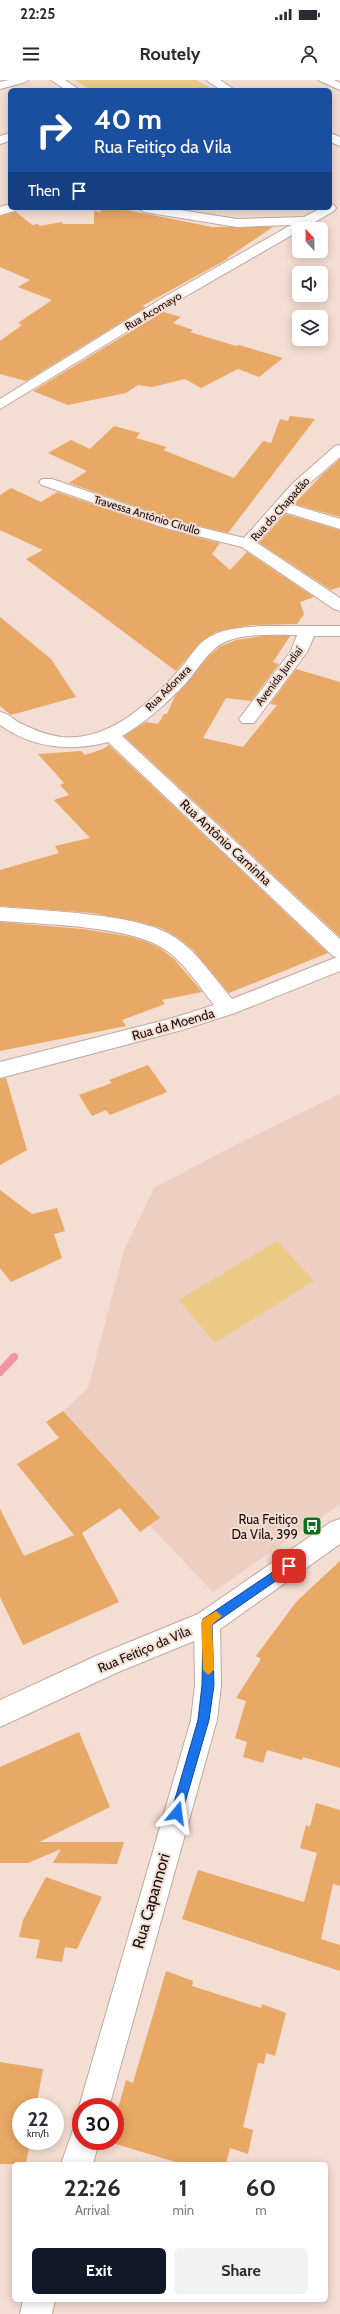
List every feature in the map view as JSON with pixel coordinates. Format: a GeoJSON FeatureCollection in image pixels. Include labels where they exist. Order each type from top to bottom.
{"type":"FeatureCollection","features":[{"type":"Feature","properties":{"kind":"street"},"geometry":{"type":"LineString","coordinates":[[0,86],[22,80]]}},
{"type":"Feature","properties":{"kind":"street"},"geometry":{"type":"LineString","coordinates":[[57,80],[71,88]]}},
{"type":"Feature","properties":{"kind":"street"},"geometry":{"type":"LineString","coordinates":[[212,80],[226,88]]}},
{"type":"Feature","properties":{"kind":"street"},"geometry":{"type":"LineString","coordinates":[[324,80],[340,87]]}},
{"type":"Feature","properties":{"kind":"street"},"geometry":{"type":"LineString","coordinates":[[157,210],[237,222],[307,221]]}},
{"type":"Feature","properties":{"kind":"street","name":"Rua Acomayo"},"geometry":{"type":"LineString","coordinates":[[0,405],[169,300],[326,210]]}},
{"type":"Feature","properties":{"kind":"street","name":"Rua do Chapadão"},"geometry":{"type":"LineString","coordinates":[[340,449],[318,468],[280,506],[248,544],[292,572],[340,606]]}},
{"type":"Feature","properties":{"kind":"street","name":"Travessa Antônio Cirullo"},"geometry":{"type":"LineString","coordinates":[[47,482],[168,524],[248,544]]}},
{"type":"Feature","properties":{"kind":"street"},"geometry":{"type":"LineString","coordinates":[[280,506],[340,524]]}},
{"type":"Feature","properties":{"kind":"street","name":"Avenida Jundiaí"},"geometry":{"type":"LineString","coordinates":[[248,720],[299,652],[307,631]]}},
{"type":"Feature","properties":{"kind":"street","name":"Rua Adonara"},"geometry":{"type":"LineString","coordinates":[[0,717],[15,728],[44,740],[83,741],[102,738],[110,735],[135,719],[158,700],[187,672],[210,644],[222,637],[259,632],[340,631]]}},
{"type":"Feature","properties":{"kind":"street","name":"Rua Antônio Caminha"},"geometry":{"type":"LineString","coordinates":[[110,735],[224,840],[340,951]]}},
{"type":"Feature","properties":{"kind":"street"},"geometry":{"type":"LineString","coordinates":[[0,914],[124,928],[152,933],[168,942],[187,958],[228,1008]]}},
{"type":"Feature","properties":{"kind":"street","name":"Rua da Moenda"},"geometry":{"type":"LineString","coordinates":[[0,1070],[161,1029],[228,1008],[340,963]]}},
{"type":"Feature","properties":{"kind":"street","name":"Rua Feitiço da Vila"},"geometry":{"type":"LineString","coordinates":[[0,1714],[107,1664],[207,1623],[340,1530]]}},
{"type":"Feature","properties":{"kind":"street","name":"Rua Capannori"},"geometry":{"type":"LineString","coordinates":[[97,2098],[204,1720],[208,1685],[207,1623]]}},
{"type":"Feature","properties":{"kind":"street"},"geometry":{"type":"LineString","coordinates":[[78,2162],[81,2150]]}},
{"type":"Feature","properties":{"kind":"street"},"geometry":{"type":"LineString","coordinates":[[36,2314],[39,2302]]}},
{"type":"Feature","properties":{"kind":"shaded area"},"geometry":{"type":"Polygon","coordinates":[[[75,80],[196,80],[210,88],[87,88],[75,80]]]}},
{"type":"Feature","properties":{"kind":"shaded area"},"geometry":{"type":"Polygon","coordinates":[[[340,1094],[340,1504],[213,1592],[52,1422],[88,1388],[124,1251],[154,1188],[245,1140],[340,1094]]]}},
{"type":"Feature","properties":{"kind":"shaded area"},"geometry":{"type":"Polygon","coordinates":[[[277,1241],[314,1281],[215,1343],[179,1300],[277,1241]]]}},
{"type":"Feature","properties":{"kind":"building"},"geometry":{"type":"Polygon","coordinates":[[[101,210],[127,210],[212,227],[273,227],[227,258],[229,258],[142,306],[146,307],[26,381],[0,374],[0,341],[22,325],[18,323],[52,300],[18,287],[30,280],[0,267],[0,216],[16,212],[32,225],[38,224],[40,226],[62,222],[63,224],[94,224],[94,211],[100,212],[101,210]]]}},
{"type":"Feature","properties":{"kind":"building"},"geometry":{"type":"Polygon","coordinates":[[[163,312],[181,317],[173,323],[193,330],[190,332],[283,358],[259,377],[238,369],[201,388],[185,379],[152,387],[138,385],[126,393],[68,405],[33,391],[163,312]]]}},
{"type":"Feature","properties":{"kind":"building"},"geometry":{"type":"Polygon","coordinates":[[[290,416],[315,419],[228,533],[174,520],[69,483],[87,471],[48,453],[71,440],[90,449],[114,426],[140,433],[136,438],[167,447],[163,450],[234,478],[263,441],[271,443],[280,419],[288,421],[290,416]]]}},
{"type":"Feature","properties":{"kind":"building"},"geometry":{"type":"Polygon","coordinates":[[[340,459],[340,517],[294,504],[325,472],[340,459]]]}},
{"type":"Feature","properties":{"kind":"building"},"geometry":{"type":"Polygon","coordinates":[[[11,488],[41,502],[57,492],[162,528],[220,543],[212,554],[230,570],[247,552],[314,597],[300,602],[304,614],[297,624],[251,625],[216,632],[201,642],[176,671],[26,559],[43,550],[0,530],[0,495],[11,488]]]}},
{"type":"Feature","properties":{"kind":"building"},"geometry":{"type":"Polygon","coordinates":[[[285,514],[340,530],[340,587],[331,590],[259,543],[285,514]]]}},
{"type":"Feature","properties":{"kind":"building"},"geometry":{"type":"Polygon","coordinates":[[[0,617],[51,659],[76,697],[11,715],[0,706],[0,617]]]}},
{"type":"Feature","properties":{"kind":"building"},"geometry":{"type":"Polygon","coordinates":[[[262,636],[290,636],[273,662],[279,664],[251,701],[226,698],[203,738],[243,747],[277,705],[270,704],[296,669],[340,682],[340,937],[124,736],[146,722],[158,724],[164,714],[167,714],[175,696],[210,655],[221,646],[236,640],[262,636]]]}},
{"type":"Feature","properties":{"kind":"building"},"geometry":{"type":"Polygon","coordinates":[[[109,745],[328,953],[229,993],[193,950],[177,937],[161,928],[140,922],[92,913],[0,906],[0,870],[59,853],[55,846],[90,838],[54,800],[69,795],[60,785],[64,783],[38,754],[81,751],[85,755],[103,749],[109,745]]]}},
{"type":"Feature","properties":{"kind":"building"},"geometry":{"type":"Polygon","coordinates":[[[0,922],[83,929],[127,936],[145,941],[160,948],[175,960],[202,992],[162,1000],[165,1004],[122,1020],[126,1026],[0,1051],[0,922]]]}},
{"type":"Feature","properties":{"kind":"building"},"geometry":{"type":"Polygon","coordinates":[[[148,1065],[167,1092],[110,1115],[106,1110],[92,1116],[79,1095],[112,1083],[109,1080],[148,1065]]]}},
{"type":"Feature","properties":{"kind":"building"},"geometry":{"type":"Polygon","coordinates":[[[6,1078],[27,1150],[0,1165],[0,1079],[6,1078]]]}},
{"type":"Feature","properties":{"kind":"building"},"geometry":{"type":"Polygon","coordinates":[[[0,1190],[32,1214],[57,1208],[65,1231],[54,1234],[62,1258],[11,1282],[0,1268],[0,1190]]]}},
{"type":"Feature","properties":{"kind":"building"},"geometry":{"type":"Polygon","coordinates":[[[63,1411],[160,1518],[140,1532],[120,1508],[82,1533],[119,1602],[23,1645],[0,1597],[0,1509],[24,1556],[74,1535],[17,1464],[59,1438],[46,1422],[63,1411]]]}},
{"type":"Feature","properties":{"kind":"building"},"geometry":{"type":"Polygon","coordinates":[[[340,1561],[340,1768],[303,1757],[302,1760],[267,1750],[263,1763],[243,1757],[247,1742],[235,1738],[246,1701],[236,1698],[261,1659],[256,1656],[296,1602],[340,1561]]]}},
{"type":"Feature","properties":{"kind":"building"},"geometry":{"type":"Polygon","coordinates":[[[79,1732],[110,1807],[39,1842],[124,1842],[117,1864],[53,1863],[61,1849],[28,1863],[0,1863],[0,1767],[79,1732]]]}},
{"type":"Feature","properties":{"kind":"building"},"geometry":{"type":"Polygon","coordinates":[[[316,1803],[340,1810],[340,1886],[333,1884],[321,1939],[340,1945],[340,1971],[182,1919],[198,1870],[304,1902],[317,1853],[300,1848],[306,1825],[310,1827],[316,1803]]]}},
{"type":"Feature","properties":{"kind":"building"},"geometry":{"type":"Polygon","coordinates":[[[46,1877],[102,1897],[77,1949],[65,1947],[62,1962],[36,1958],[40,1940],[19,1937],[23,1920],[46,1877]]]}},
{"type":"Feature","properties":{"kind":"building"},"geometry":{"type":"Polygon","coordinates":[[[166,1971],[193,1981],[192,1986],[261,2008],[262,2004],[286,2013],[275,2056],[266,2053],[264,2064],[258,2063],[243,2127],[253,2130],[248,2154],[230,2148],[226,2162],[175,2162],[124,2147],[124,2098],[121,2098],[126,2080],[133,2083],[166,1971]]]}},
{"type":"Feature","properties":{"kind":"building"},"geometry":{"type":"Polygon","coordinates":[[[0,2062],[43,2069],[38,2098],[12,2098],[12,2150],[28,2150],[26,2162],[12,2162],[12,2164],[0,2164],[0,2062]]]}},
{"type":"Feature","properties":{"kind":"waterway"},"geometry":{"type":"LineString","coordinates":[[0,1372],[14,1357]]}},
{"type":"Feature","properties":{"kind":"slow traffic"},"geometry":{"type":"LineString","coordinates":[[208,1670],[209,1654],[207,1623],[216,1616]]}},
{"type":"Feature","properties":{"kind":"place","name":"Rua Feitiço Da Vila, 399"},"geometry":{"type":"Point","coordinates":[312,1526]}},
{"type":"Feature","properties":{"kind":"route"},"geometry":{"type":"LineString","coordinates":[[177,1813],[204,1720],[208,1685],[209,1654],[207,1623],[289,1566]]}}]}
